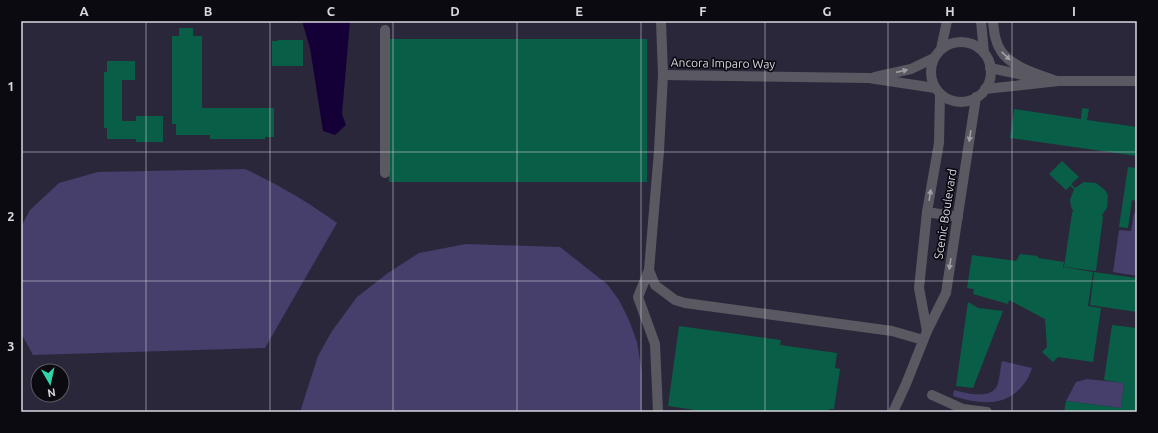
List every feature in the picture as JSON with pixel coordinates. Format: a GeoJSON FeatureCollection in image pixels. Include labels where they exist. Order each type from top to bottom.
{"type":"FeatureCollection","features":[{"type":"Feature","properties":{"kind":"street"},"geometry":{"type":"LineString","coordinates":[[661,21],[663,75]]}},
{"type":"Feature","properties":{"kind":"street"},"geometry":{"type":"LineString","coordinates":[[941,49],[947,21]]}},
{"type":"Feature","properties":{"kind":"street"},"geometry":{"type":"LineString","coordinates":[[981,21],[984,54]]}},
{"type":"Feature","properties":{"kind":"street"},"geometry":{"type":"LineString","coordinates":[[993,21],[995,36],[1002,52],[1013,62],[1030,71],[1059,81]]}},
{"type":"Feature","properties":{"kind":"street"},"geometry":{"type":"LineString","coordinates":[[385,30],[385,173]]}},
{"type":"Feature","properties":{"kind":"street"},"geometry":{"type":"LineString","coordinates":[[959,42],[968,43],[977,47],[984,54],[989,62],[990,80],[976,97],[967,101],[958,102],[948,99],[938,91],[932,80],[930,72],[934,58],[941,49],[949,44],[959,42]]}},
{"type":"Feature","properties":{"kind":"street","name":"Ancora Imparo Way"},"geometry":{"type":"LineString","coordinates":[[869,78],[911,69],[934,58]]}},
{"type":"Feature","properties":{"kind":"street"},"geometry":{"type":"LineString","coordinates":[[990,68],[1059,81]]}},
{"type":"Feature","properties":{"kind":"street","name":"Ancora Imparo Way"},"geometry":{"type":"LineString","coordinates":[[650,270],[663,75],[869,78],[938,91]]}},
{"type":"Feature","properties":{"kind":"street"},"geometry":{"type":"LineString","coordinates":[[984,89],[1059,81],[1137,81]]}},
{"type":"Feature","properties":{"kind":"street","name":"Scenic Boulevard"},"geometry":{"type":"LineString","coordinates":[[925,335],[919,288],[928,212],[939,143],[938,91]]}},
{"type":"Feature","properties":{"kind":"street","name":"Scenic Boulevard"},"geometry":{"type":"LineString","coordinates":[[893,412],[925,335],[946,292],[976,97]]}},
{"type":"Feature","properties":{"kind":"street"},"geometry":{"type":"LineString","coordinates":[[928,212],[958,217]]}},
{"type":"Feature","properties":{"kind":"street"},"geometry":{"type":"LineString","coordinates":[[650,270],[655,285],[675,300],[685,303],[925,335]]}},
{"type":"Feature","properties":{"kind":"street"},"geometry":{"type":"LineString","coordinates":[[650,270],[638,297],[655,344],[658,412]]}},
{"type":"Feature","properties":{"kind":"street"},"geometry":{"type":"LineString","coordinates":[[932,395],[963,409],[987,412]]}},
{"type":"Feature","properties":{"kind":"shaded area"},"geometry":{"type":"Polygon","coordinates":[[[21,21],[1137,21],[1137,412],[21,412],[21,21]]]}},
{"type":"Feature","properties":{"kind":"shaded area"},"geometry":{"type":"Polygon","coordinates":[[[302,21],[350,21],[342,114],[346,125],[335,135],[323,131],[310,48],[302,21]]]}},
{"type":"Feature","properties":{"kind":"shaded area"},"geometry":{"type":"Polygon","coordinates":[[[245,169],[292,194],[337,223],[265,348],[33,355],[21,333],[21,227],[30,210],[59,183],[98,172],[245,169]]]}},
{"type":"Feature","properties":{"kind":"shaded area"},"geometry":{"type":"Polygon","coordinates":[[[1134,213],[1137,213],[1137,276],[1113,272],[1119,230],[1131,231],[1134,213]]]}},
{"type":"Feature","properties":{"kind":"shaded area"},"geometry":{"type":"Polygon","coordinates":[[[466,244],[560,247],[607,284],[619,300],[629,320],[637,342],[642,373],[642,412],[300,412],[318,356],[332,331],[357,297],[388,273],[419,253],[466,244]]]}},
{"type":"Feature","properties":{"kind":"shaded area"},"geometry":{"type":"Polygon","coordinates":[[[1002,361],[1032,368],[1023,385],[1008,398],[1000,401],[981,402],[953,396],[954,390],[964,393],[983,394],[994,390],[998,383],[1002,361]]]}},
{"type":"Feature","properties":{"kind":"shaded area"},"geometry":{"type":"Polygon","coordinates":[[[1087,379],[1124,383],[1121,408],[1066,401],[1076,382],[1087,379]]]}},
{"type":"Feature","properties":{"kind":"building"},"geometry":{"type":"Polygon","coordinates":[[[179,28],[193,28],[193,36],[202,36],[202,108],[274,108],[274,137],[265,137],[265,139],[210,139],[210,135],[176,135],[176,124],[172,124],[172,36],[179,36],[179,28]]]}},
{"type":"Feature","properties":{"kind":"building"},"geometry":{"type":"Polygon","coordinates":[[[388,39],[647,39],[647,182],[389,182],[388,39]]]}},
{"type":"Feature","properties":{"kind":"building"},"geometry":{"type":"Polygon","coordinates":[[[303,40],[303,66],[272,66],[272,41],[303,40]]]}},
{"type":"Feature","properties":{"kind":"building"},"geometry":{"type":"Polygon","coordinates":[[[107,61],[135,61],[135,80],[122,80],[122,121],[136,121],[136,116],[163,116],[163,142],[136,142],[136,139],[107,139],[107,128],[104,128],[104,72],[107,72],[107,61]]]}},
{"type":"Feature","properties":{"kind":"building"},"geometry":{"type":"Polygon","coordinates":[[[1082,108],[1089,109],[1087,120],[1137,127],[1137,156],[1010,138],[1014,109],[1081,119],[1082,108]]]}},
{"type":"Feature","properties":{"kind":"building"},"geometry":{"type":"Polygon","coordinates":[[[1062,161],[1079,177],[1071,184],[1075,188],[1084,182],[1096,183],[1106,191],[1108,196],[1107,208],[1102,215],[1103,217],[1096,271],[1064,267],[1073,211],[1070,200],[1074,189],[1070,186],[1066,190],[1049,174],[1062,161]]]}},
{"type":"Feature","properties":{"kind":"building"},"geometry":{"type":"Polygon","coordinates":[[[1128,167],[1137,168],[1137,201],[1132,200],[1128,228],[1119,227],[1128,167]]]}},
{"type":"Feature","properties":{"kind":"building"},"geometry":{"type":"Polygon","coordinates":[[[1020,254],[1038,256],[1038,258],[1064,262],[1063,267],[1093,272],[1088,306],[1101,308],[1093,362],[1058,357],[1053,362],[1042,352],[1047,347],[1045,319],[1009,300],[1008,304],[973,294],[974,289],[967,288],[972,255],[1016,261],[1020,254]]]}},
{"type":"Feature","properties":{"kind":"building"},"geometry":{"type":"Polygon","coordinates":[[[1094,272],[1137,278],[1137,312],[1090,305],[1094,272]]]}},
{"type":"Feature","properties":{"kind":"building"},"geometry":{"type":"Polygon","coordinates":[[[968,302],[978,308],[1003,311],[973,388],[956,386],[968,302]]]}},
{"type":"Feature","properties":{"kind":"building"},"geometry":{"type":"Polygon","coordinates":[[[1112,325],[1137,328],[1137,412],[1064,412],[1066,401],[1121,408],[1124,383],[1104,380],[1112,325]]]}},
{"type":"Feature","properties":{"kind":"building"},"geometry":{"type":"Polygon","coordinates":[[[679,326],[781,340],[780,345],[837,353],[835,368],[840,369],[834,409],[829,409],[828,412],[708,412],[668,406],[679,326]]]}}]}
